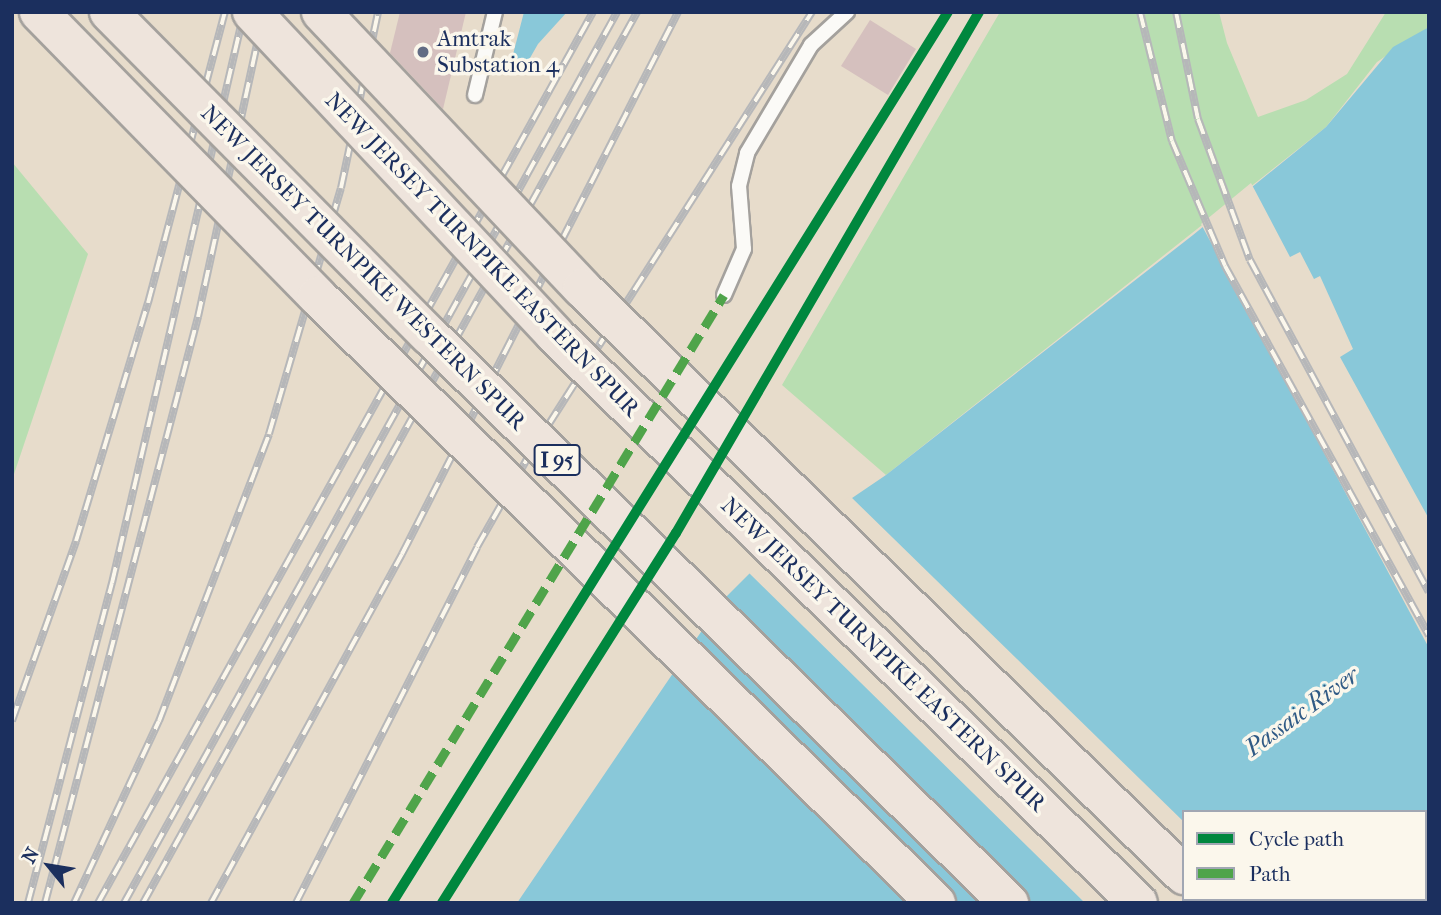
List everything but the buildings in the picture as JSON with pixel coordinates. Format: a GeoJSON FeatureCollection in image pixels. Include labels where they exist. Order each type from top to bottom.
{"type":"FeatureCollection","features":[{"type":"Feature","properties":{"kind":"highway","name":"I 95"},"geometry":{"type":"LineString","coordinates":[[39,12],[335,314],[936,903]]}},
{"type":"Feature","properties":{"kind":"highway","name":"NEW JERSEY TURNPIKE WESTERN SPUR"},"geometry":{"type":"LineString","coordinates":[[109,12],[429,335],[1009,903]]}},
{"type":"Feature","properties":{"kind":"highway","name":"NEW JERSEY TURNPIKE EASTERN SPUR"},"geometry":{"type":"LineString","coordinates":[[252,12],[554,334],[1138,903]]}},
{"type":"Feature","properties":{"kind":"highway","name":"NEW JERSEY TURNPIKE EASTERN SPUR"},"geometry":{"type":"LineString","coordinates":[[321,12],[582,288],[1182,873]]}},
{"type":"Feature","properties":{"kind":"lane"},"geometry":{"type":"LineString","coordinates":[[475,95],[495,12]]}},
{"type":"Feature","properties":{"kind":"lane"},"geometry":{"type":"LineString","coordinates":[[724,295],[744,249],[739,186],[747,153],[811,45],[847,12]]}},
{"type":"Feature","properties":{"kind":"green space"},"geometry":{"type":"Polygon","coordinates":[[[1000,12],[1219,12],[1227,43],[1258,117],[1306,100],[1347,74],[1386,12],[1429,12],[1429,27],[1377,62],[1326,127],[886,475],[782,385],[1000,12]]]}},
{"type":"Feature","properties":{"kind":"green space"},"geometry":{"type":"Polygon","coordinates":[[[12,162],[88,254],[12,480],[12,162]]]}},
{"type":"Feature","properties":{"kind":"water"},"geometry":{"type":"Polygon","coordinates":[[[524,12],[567,12],[538,44],[522,72],[516,72],[510,66],[524,12]]]}},
{"type":"Feature","properties":{"kind":"water","name":"Passaic River"},"geometry":{"type":"Polygon","coordinates":[[[1429,27],[1429,903],[517,903],[722,601],[768,555],[886,475],[1193,235],[1326,127],[1393,47],[1429,27]]]}},
{"type":"Feature","properties":{"kind":"pier"},"geometry":{"type":"Polygon","coordinates":[[[1251,183],[1290,257],[1300,252],[1314,279],[1320,276],[1353,349],[1340,357],[1429,519],[1429,648],[1201,224],[1251,183]]]}},
{"type":"Feature","properties":{"kind":"pier"},"geometry":{"type":"Polygon","coordinates":[[[850,496],[1182,820],[1182,901],[1267,903],[1085,903],[747,571],[766,552],[850,496]]]}},
{"type":"Feature","properties":{"kind":"railway"},"geometry":{"type":"LineString","coordinates":[[12,721],[76,541],[148,303],[225,12]]}},
{"type":"Feature","properties":{"kind":"railway"},"geometry":{"type":"LineString","coordinates":[[28,903],[112,583],[244,12]]}},
{"type":"Feature","properties":{"kind":"railway"},"geometry":{"type":"LineString","coordinates":[[45,903],[198,317],[264,12]]}},
{"type":"Feature","properties":{"kind":"railway"},"geometry":{"type":"LineString","coordinates":[[74,903],[159,721],[269,434],[341,188],[378,12]]}},
{"type":"Feature","properties":{"kind":"railway"},"geometry":{"type":"LineString","coordinates":[[98,903],[593,12]]}},
{"type":"Feature","properties":{"kind":"railway"},"geometry":{"type":"LineString","coordinates":[[124,903],[617,12]]}},
{"type":"Feature","properties":{"kind":"railway"},"geometry":{"type":"LineString","coordinates":[[143,903],[637,12]]}},
{"type":"Feature","properties":{"kind":"railway"},"geometry":{"type":"LineString","coordinates":[[211,903],[402,554],[678,12]]}},
{"type":"Feature","properties":{"kind":"railway"},"geometry":{"type":"LineString","coordinates":[[296,903],[477,547],[531,452],[812,12]]}},
{"type":"Feature","properties":{"kind":"railway"},"geometry":{"type":"LineString","coordinates":[[392,903],[948,12]]}},
{"type":"Feature","properties":{"kind":"railway"},"geometry":{"type":"LineString","coordinates":[[442,903],[676,533],[979,12]]}},
{"type":"Feature","properties":{"kind":"railway"},"geometry":{"type":"LineString","coordinates":[[1140,12],[1172,141],[1225,266],[1429,635]]}},
{"type":"Feature","properties":{"kind":"railway"},"geometry":{"type":"LineString","coordinates":[[1176,12],[1198,119],[1250,260],[1429,592]]}},
{"type":"Feature","properties":{"kind":"marked path"},"geometry":{"type":"LineString","coordinates":[[353,903],[724,295]]}},
{"type":"Feature","properties":{"kind":"cycle path"},"geometry":{"type":"LineString","coordinates":[[392,903],[948,12]]}},
{"type":"Feature","properties":{"kind":"cycle path"},"geometry":{"type":"LineString","coordinates":[[442,903],[676,533],[979,12]]}},
{"type":"Feature","properties":{"kind":"place","name":"Amtrak Substation 4"},"geometry":{"type":"Point","coordinates":[423,52]}}]}
